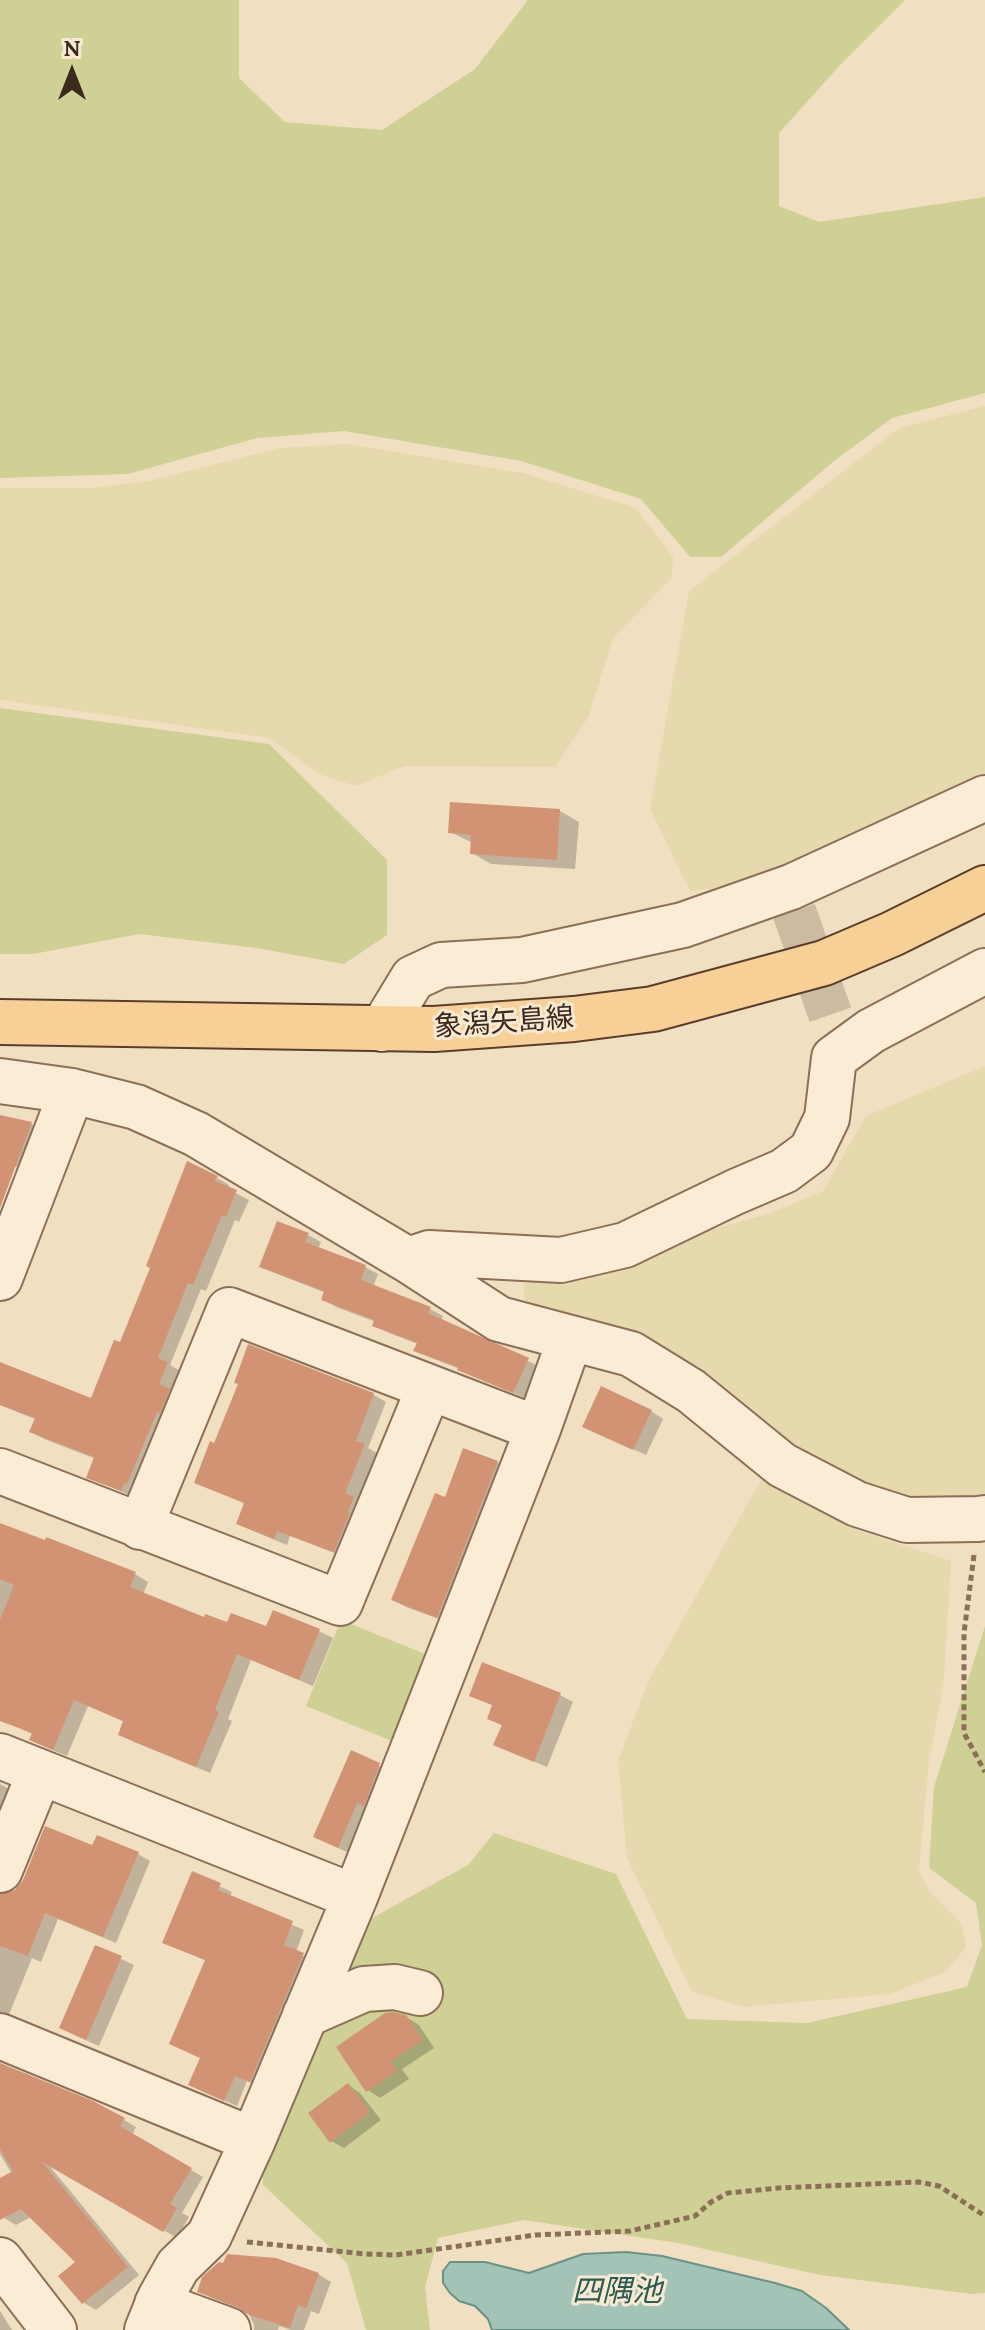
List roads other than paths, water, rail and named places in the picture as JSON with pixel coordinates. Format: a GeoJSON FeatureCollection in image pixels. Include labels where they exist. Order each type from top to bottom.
{"type":"FeatureCollection","features":[{"type":"Feature","properties":{"kind":"main road","name":"象潟矢島線"},"geometry":{"type":"LineString","coordinates":[[0,1022],[434,1029],[574,1019],[653,1009],[824,963],[892,934],[985,888]]}},
{"type":"Feature","properties":{"kind":"street"},"geometry":{"type":"LineString","coordinates":[[382,1029],[413,978],[441,965],[522,960],[789,900],[985,798]]}},
{"type":"Feature","properties":{"kind":"street"},"geometry":{"type":"LineString","coordinates":[[408,1260],[429,1253],[561,1260],[625,1245],[784,1171],[811,1151],[827,1118],[834,1058],[871,1031],[985,971]]}},
{"type":"Feature","properties":{"kind":"street"},"geometry":{"type":"LineString","coordinates":[[0,1081],[72,1091],[136,1107],[196,1134],[271,1176],[499,1319],[631,1354],[691,1391],[782,1465],[857,1504],[907,1520],[982,1518]]}},
{"type":"Feature","properties":{"kind":"street"},"geometry":{"type":"LineString","coordinates":[[0,1278],[72,1091]]}},
{"type":"Feature","properties":{"kind":"street"},"geometry":{"type":"LineString","coordinates":[[140,1527],[229,1310],[538,1429]]}},
{"type":"Feature","properties":{"kind":"street"},"geometry":{"type":"LineString","coordinates":[[228,2330],[152,2317],[178,2266],[209,2236],[253,2140],[355,1897],[538,1429],[570,1339]]}},
{"type":"Feature","properties":{"kind":"street"},"geometry":{"type":"LineString","coordinates":[[0,1471],[340,1603],[429,1388]]}},
{"type":"Feature","properties":{"kind":"street"},"geometry":{"type":"LineString","coordinates":[[0,1756],[355,1897]]}},
{"type":"Feature","properties":{"kind":"street"},"geometry":{"type":"LineString","coordinates":[[0,1870],[40,1772]]}},
{"type":"Feature","properties":{"kind":"street"},"geometry":{"type":"LineString","coordinates":[[305,2015],[364,1989],[395,1987],[420,1993]]}},
{"type":"Feature","properties":{"kind":"street"},"geometry":{"type":"LineString","coordinates":[[0,2036],[253,2140]]}},
{"type":"Feature","properties":{"kind":"street"},"geometry":{"type":"LineString","coordinates":[[0,2260],[54,2330]]}},
{"type":"Feature","properties":{"kind":"water","name":"四隅池"},"geometry":{"type":"Polygon","coordinates":[[[626,2252],[662,2256],[802,2291],[849,2330],[492,2330],[488,2319],[475,2306],[459,2301],[443,2283],[443,2271],[450,2262],[485,2262],[529,2273],[583,2254],[626,2252]]]}},
{"type":"Feature","properties":{"kind":"tunnel"},"geometry":{"type":"LineString","coordinates":[[794,911],[843,1051]]}}]}
